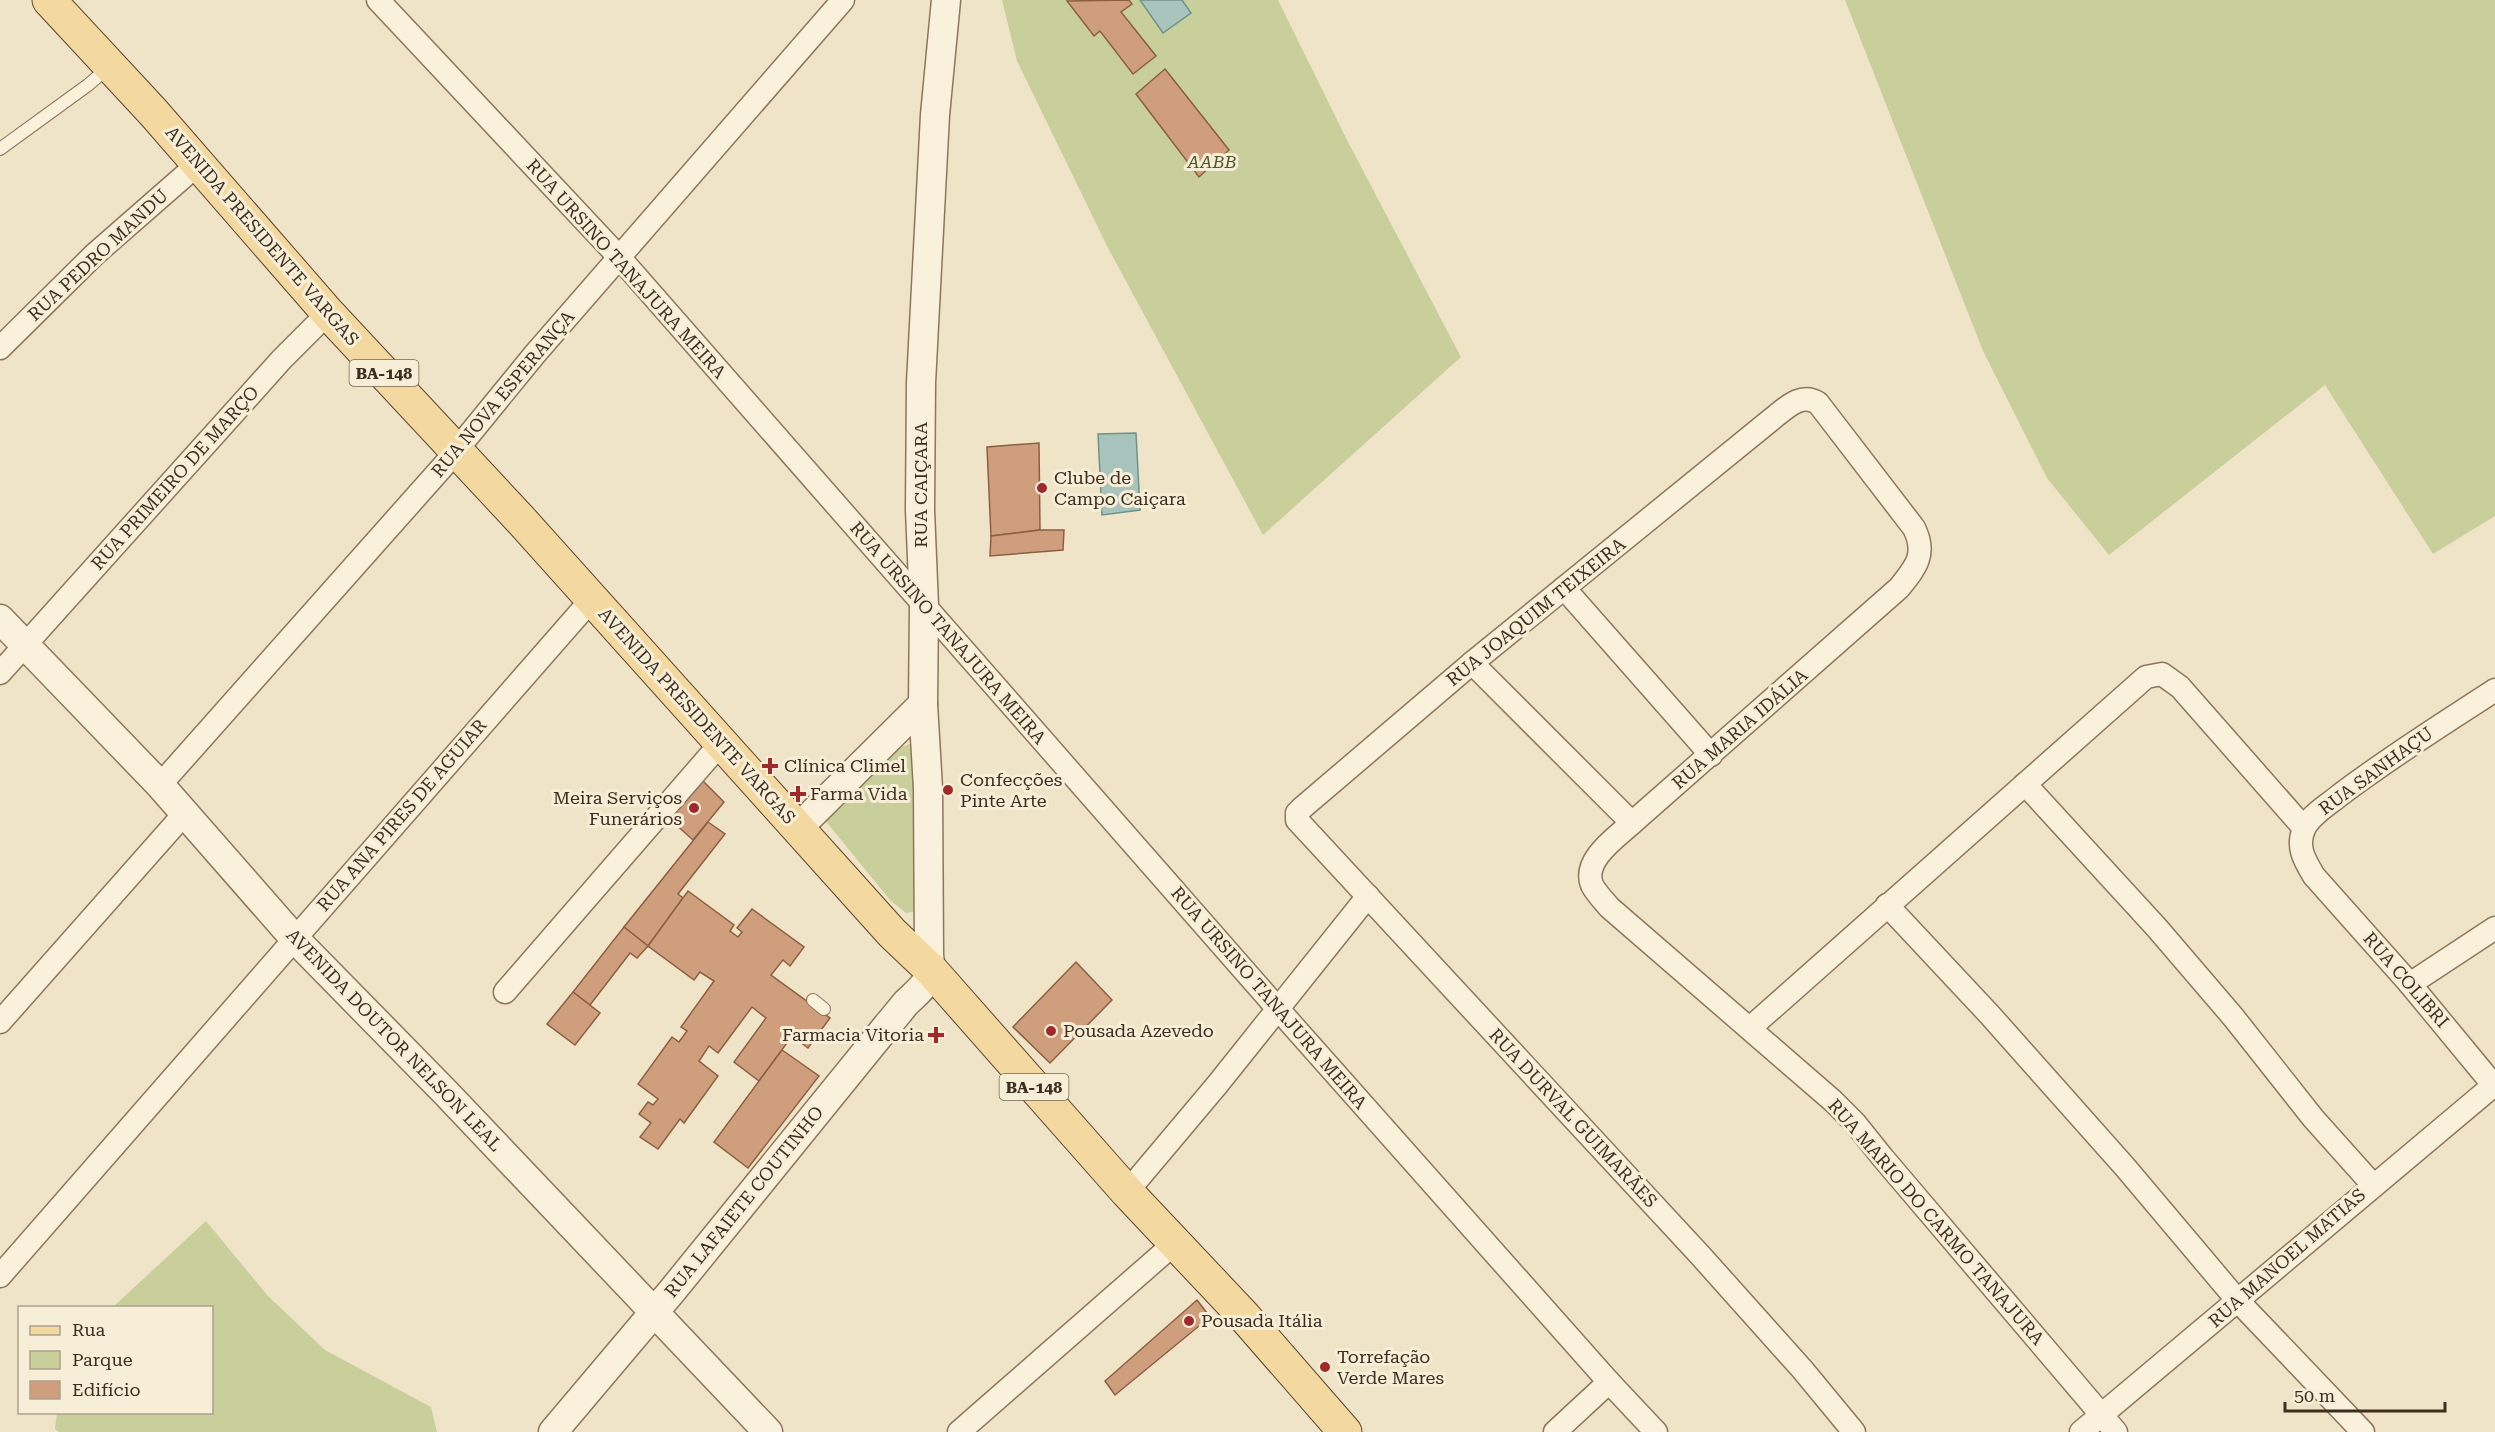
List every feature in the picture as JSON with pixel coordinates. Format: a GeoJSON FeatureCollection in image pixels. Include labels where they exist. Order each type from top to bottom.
{"type":"FeatureCollection","features":[{"type":"Feature","properties":{"kind":"main road","name":"AVENIDA PRESIDENTE VARGAS"},"geometry":{"type":"LineString","coordinates":[[49,0],[198,164],[328,314],[592,599],[892,933],[932,971],[1127,1192],[1243,1315],[1345,1432]]}},
{"type":"Feature","properties":{"kind":"street","name":"RUA URSINO TANAJURA MEIRA"},"geometry":{"type":"LineString","coordinates":[[378,0],[619,257],[1278,1009],[1656,1432]]}},
{"type":"Feature","properties":{"kind":"street","name":"RUA NOVA ESPERANÇA"},"geometry":{"type":"LineString","coordinates":[[160,785],[456,451],[495,400],[843,0]]}},
{"type":"Feature","properties":{"kind":"street","name":"RUA CAIÇARA"},"geometry":{"type":"LineString","coordinates":[[932,971],[929,945],[928,788],[923,704],[921,383],[934,127],[946,0]]}},
{"type":"Feature","properties":{"kind":"street","name":"RUA PEDRO MANDU"},"geometry":{"type":"LineString","coordinates":[[0,348],[94,255],[198,164]]}},
{"type":"Feature","properties":{"kind":"street","name":"RUA PRIMEIRO DE MARÇO"},"geometry":{"type":"LineString","coordinates":[[0,673],[282,359],[328,314]]}},
{"type":"Feature","properties":{"kind":"street","name":"RUA JOAQUIM TEIXEIRA"},"geometry":{"type":"LineString","coordinates":[[1302,808],[1472,663],[1772,419],[1801,399],[1812,399],[1818,403],[1907,519],[1921,542],[1920,557],[1912,573],[1899,588]]}},
{"type":"Feature","properties":{"kind":"street"},"geometry":{"type":"LineString","coordinates":[[1564,588],[1711,755]]}},
{"type":"Feature","properties":{"kind":"street","name":"RUA MARIA IDÁLIA"},"geometry":{"type":"LineString","coordinates":[[1590,876],[1593,864],[1600,854],[1632,823],[1899,588]]}},
{"type":"Feature","properties":{"kind":"street","name":"RUA ANA PIRES DE AGUIAR"},"geometry":{"type":"LineString","coordinates":[[0,1276],[592,599]]}},
{"type":"Feature","properties":{"kind":"street","name":"AVENIDA DOUTOR NELSON LEAL"},"geometry":{"type":"LineString","coordinates":[[0,619],[160,785],[294,938],[446,1093],[768,1432]]}},
{"type":"Feature","properties":{"kind":"street"},"geometry":{"type":"LineString","coordinates":[[1472,663],[1632,823]]}},
{"type":"Feature","properties":{"kind":"street"},"geometry":{"type":"LineString","coordinates":[[1750,1028],[2146,677],[2162,674],[2175,683],[2204,712],[2304,828]]}},
{"type":"Feature","properties":{"kind":"street","name":"RUA SANHAÇU"},"geometry":{"type":"LineString","coordinates":[[2314,876],[2304,860],[2300,846],[2304,828],[2314,816],[2378,766],[2495,690]]}},
{"type":"Feature","properties":{"kind":"street"},"geometry":{"type":"LineString","coordinates":[[798,828],[923,704]]}},
{"type":"Feature","properties":{"kind":"street"},"geometry":{"type":"LineString","coordinates":[[505,992],[721,743]]}},
{"type":"Feature","properties":{"kind":"street"},"geometry":{"type":"LineString","coordinates":[[2025,784],[2157,928],[2234,1018],[2313,1118],[2373,1185]]}},
{"type":"Feature","properties":{"kind":"street","name":"RUA DURVAL GUIMARÃES"},"geometry":{"type":"LineString","coordinates":[[1302,808],[1297,813],[1297,820],[1700,1254],[1802,1369],[1854,1432]]}},
{"type":"Feature","properties":{"kind":"street"},"geometry":{"type":"LineString","coordinates":[[0,1022],[185,813]]}},
{"type":"Feature","properties":{"kind":"street","name":"RUA MARIO DO CARMO TANAJURA"},"geometry":{"type":"LineString","coordinates":[[1590,876],[1592,885],[1610,908],[1750,1028],[1855,1123],[1882,1158],[2109,1424]]}},
{"type":"Feature","properties":{"kind":"street","name":"RUA COLIBRI"},"geometry":{"type":"LineString","coordinates":[[2314,876],[2410,984],[2494,1086]]}},
{"type":"Feature","properties":{"kind":"street"},"geometry":{"type":"LineString","coordinates":[[1127,1192],[1178,1133],[1368,896]]}},
{"type":"Feature","properties":{"kind":"street"},"geometry":{"type":"LineString","coordinates":[[1887,905],[1989,1014],[2125,1167],[2238,1301],[2363,1432]]}},
{"type":"Feature","properties":{"kind":"street"},"geometry":{"type":"LineString","coordinates":[[2410,984],[2495,928]]}},
{"type":"Feature","properties":{"kind":"street","name":"RUA LAFAIETE COUTINHO"},"geometry":{"type":"LineString","coordinates":[[554,1432],[873,1042],[906,1004],[922,990],[932,971]]}},
{"type":"Feature","properties":{"kind":"street","name":"RUA MANOEL MATIAS"},"geometry":{"type":"LineString","coordinates":[[2081,1432],[2109,1424],[2238,1301],[2373,1185],[2494,1086]]}},
{"type":"Feature","properties":{"kind":"street"},"geometry":{"type":"LineString","coordinates":[[959,1432],[1175,1243]]}},
{"type":"Feature","properties":{"kind":"street"},"geometry":{"type":"LineString","coordinates":[[1555,1432],[1609,1382]]}},
{"type":"Feature","properties":{"kind":"lane"},"geometry":{"type":"LineString","coordinates":[[0,149],[109,67]]}},
{"type":"Feature","properties":{"kind":"lane"},"geometry":{"type":"LineString","coordinates":[[813,1000],[824,1009]]}},
{"type":"Feature","properties":{"kind":"green space","name":"AABB"},"geometry":{"type":"Polygon","coordinates":[[[1002,0],[1278,0],[1347,140],[1461,357],[1263,535],[1107,246],[1017,61],[1002,0]]]}},
{"type":"Feature","properties":{"kind":"green space"},"geometry":{"type":"Polygon","coordinates":[[[1845,0],[2495,0],[2495,516],[2433,554],[2325,385],[2109,555],[2047,478],[1983,351],[1845,0]]]}},
{"type":"Feature","properties":{"kind":"green space"},"geometry":{"type":"Polygon","coordinates":[[[912,743],[917,911],[906,913],[890,900],[824,819],[844,796],[902,747],[912,743]]]}},
{"type":"Feature","properties":{"kind":"green space"},"geometry":{"type":"Polygon","coordinates":[[[206,1221],[268,1296],[325,1350],[431,1407],[437,1432],[59,1432],[55,1429],[57,1414],[213,1414],[213,1306],[114,1306],[206,1221]]]}},
{"type":"Feature","properties":{"kind":"water"},"geometry":{"type":"Polygon","coordinates":[[[1140,0],[1182,0],[1191,13],[1163,33],[1140,0]]]}},
{"type":"Feature","properties":{"kind":"water"},"geometry":{"type":"Polygon","coordinates":[[[1136,433],[1140,510],[1102,515],[1098,434],[1136,433]]]}},
{"type":"Feature","properties":{"kind":"building"},"geometry":{"type":"Polygon","coordinates":[[[1129,0],[1132,4],[1121,12],[1156,56],[1133,74],[1100,31],[1094,36],[1067,1],[1129,0]]]}},
{"type":"Feature","properties":{"kind":"building"},"geometry":{"type":"Polygon","coordinates":[[[1165,69],[1229,150],[1199,177],[1136,94],[1165,69]]]}},
{"type":"Feature","properties":{"kind":"building"},"geometry":{"type":"Polygon","coordinates":[[[1039,443],[1040,530],[991,536],[987,447],[1039,443]]]}},
{"type":"Feature","properties":{"kind":"building"},"geometry":{"type":"Polygon","coordinates":[[[1040,530],[1064,530],[1063,550],[990,556],[991,536],[1040,530]]]}},
{"type":"Feature","properties":{"kind":"building","name":"Meira Serviços Funerários"},"geometry":{"type":"Polygon","coordinates":[[[698,776],[724,802],[693,840],[664,814],[698,776]]]}},
{"type":"Feature","properties":{"kind":"building"},"geometry":{"type":"Polygon","coordinates":[[[708,822],[725,834],[678,894],[683,898],[648,946],[624,927],[708,822]]]}},
{"type":"Feature","properties":{"kind":"building"},"geometry":{"type":"Polygon","coordinates":[[[688,891],[734,925],[730,931],[738,937],[742,932],[737,928],[752,909],[804,947],[790,966],[783,960],[771,975],[830,1018],[808,1048],[792,1036],[759,1081],[734,1062],[766,1018],[752,1007],[718,1053],[709,1046],[699,1061],[718,1076],[684,1123],[680,1119],[658,1149],[640,1137],[651,1123],[639,1114],[648,1102],[653,1105],[658,1099],[638,1084],[672,1037],[679,1042],[687,1031],[681,1027],[714,981],[700,972],[694,980],[648,946],[688,891]]]}},
{"type":"Feature","properties":{"kind":"building"},"geometry":{"type":"Polygon","coordinates":[[[624,927],[648,946],[637,958],[630,953],[590,1005],[573,992],[624,927]]]}},
{"type":"Feature","properties":{"kind":"building"},"geometry":{"type":"Polygon","coordinates":[[[1076,962],[1112,1000],[1050,1063],[1013,1027],[1076,962]]]}},
{"type":"Feature","properties":{"kind":"building"},"geometry":{"type":"Polygon","coordinates":[[[573,992],[600,1013],[575,1045],[547,1024],[573,992]]]}},
{"type":"Feature","properties":{"kind":"building"},"geometry":{"type":"Polygon","coordinates":[[[782,1050],[819,1076],[748,1168],[714,1142],[782,1050]]]}},
{"type":"Feature","properties":{"kind":"building"},"geometry":{"type":"Polygon","coordinates":[[[1197,1300],[1210,1317],[1115,1395],[1105,1381],[1197,1300]]]}},
{"type":"Feature","properties":{"kind":"place","name":"Clube de Campo Caiçara"},"geometry":{"type":"Point","coordinates":[1042,488]}},
{"type":"Feature","properties":{"kind":"place","name":"Clínica Climel"},"geometry":{"type":"Point","coordinates":[770,766]}},
{"type":"Feature","properties":{"kind":"place","name":"Confecções Pinte Arte"},"geometry":{"type":"Point","coordinates":[948,790]}},
{"type":"Feature","properties":{"kind":"place","name":"Farma Vida"},"geometry":{"type":"Point","coordinates":[798,794]}},
{"type":"Feature","properties":{"kind":"place","name":"Meira Serviços Funerários"},"geometry":{"type":"Point","coordinates":[694,808]}},
{"type":"Feature","properties":{"kind":"place","name":"Pousada Azevedo"},"geometry":{"type":"Point","coordinates":[1051,1031]}},
{"type":"Feature","properties":{"kind":"place","name":"Farmacia Vitoria"},"geometry":{"type":"Point","coordinates":[936,1035]}},
{"type":"Feature","properties":{"kind":"place","name":"Pousada Itália"},"geometry":{"type":"Point","coordinates":[1189,1321]}},
{"type":"Feature","properties":{"kind":"place","name":"Torrefação Verde Mares"},"geometry":{"type":"Point","coordinates":[1325,1367]}}]}
